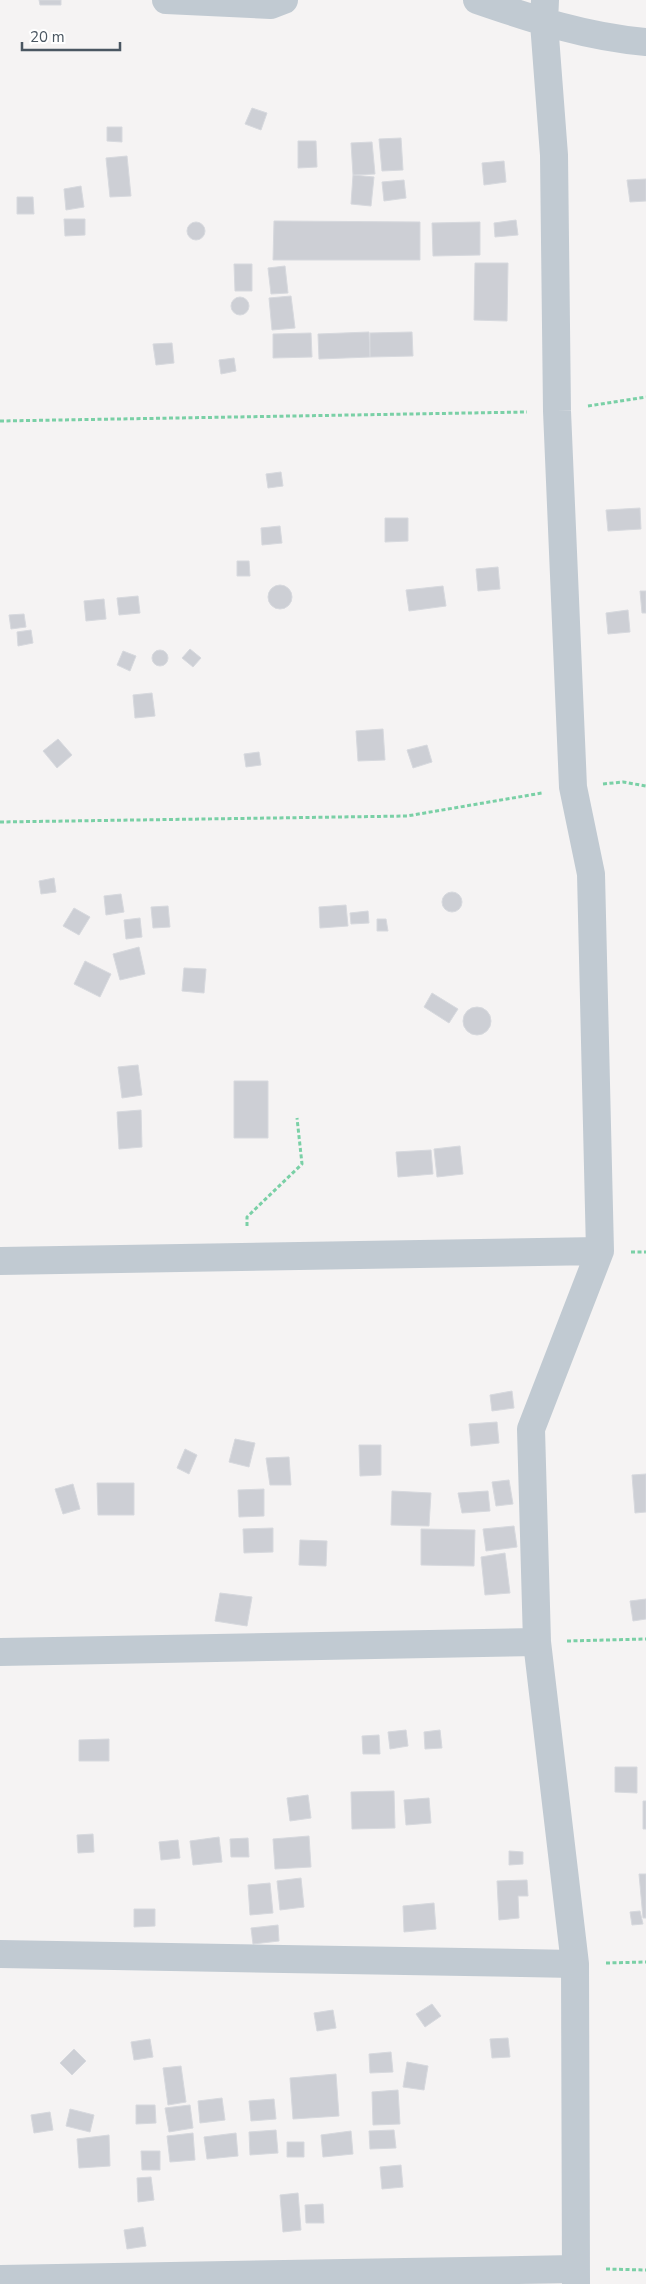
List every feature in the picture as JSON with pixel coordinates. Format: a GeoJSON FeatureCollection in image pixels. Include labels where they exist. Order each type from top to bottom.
{"type":"FeatureCollection","features":[{"type":"Feature","properties":{"kind":"street"},"geometry":{"type":"LineString","coordinates":[[166,0],[271,5],[284,0]]}},
{"type":"Feature","properties":{"kind":"street"},"geometry":{"type":"LineString","coordinates":[[477,0],[545,12],[616,40],[646,42]]}},
{"type":"Feature","properties":{"kind":"street"},"geometry":{"type":"LineString","coordinates":[[0,2279],[575,2276],[575,1964],[537,1642],[530,1429],[600,1251],[591,874],[573,787],[557,411],[554,155],[545,12]]}},
{"type":"Feature","properties":{"kind":"street"},"geometry":{"type":"LineString","coordinates":[[0,1261],[600,1251]]}},
{"type":"Feature","properties":{"kind":"street"},"geometry":{"type":"LineString","coordinates":[[0,1652],[537,1642]]}},
{"type":"Feature","properties":{"kind":"street"},"geometry":{"type":"LineString","coordinates":[[0,1954],[575,1964]]}},
{"type":"Feature","properties":{"kind":"path"},"geometry":{"type":"LineString","coordinates":[[0,421],[557,411],[646,397]]}},
{"type":"Feature","properties":{"kind":"path"},"geometry":{"type":"LineString","coordinates":[[0,822],[407,816],[573,787],[623,782],[646,786]]}},
{"type":"Feature","properties":{"kind":"path"},"geometry":{"type":"LineString","coordinates":[[246,1256],[247,1217],[302,1164],[297,1118]]}},
{"type":"Feature","properties":{"kind":"path"},"geometry":{"type":"LineString","coordinates":[[537,1642],[646,1639]]}},
{"type":"Feature","properties":{"kind":"path"},"geometry":{"type":"LineString","coordinates":[[575,1964],[646,1962]]}},
{"type":"Feature","properties":{"kind":"path"},"geometry":{"type":"LineString","coordinates":[[575,2276],[646,2270]]}},
{"type":"Feature","properties":{"kind":"building"},"geometry":{"type":"Polygon","coordinates":[[[39,0],[61,0],[61,5],[40,5],[39,0]]]}},
{"type":"Feature","properties":{"kind":"building"},"geometry":{"type":"Polygon","coordinates":[[[252,108],[267,113],[261,130],[245,124],[252,108]]]}},
{"type":"Feature","properties":{"kind":"building"},"geometry":{"type":"Polygon","coordinates":[[[107,127],[122,127],[122,142],[107,141],[107,127]]]}},
{"type":"Feature","properties":{"kind":"building"},"geometry":{"type":"Polygon","coordinates":[[[401,138],[403,170],[382,171],[379,139],[401,138]]]}},
{"type":"Feature","properties":{"kind":"building"},"geometry":{"type":"Polygon","coordinates":[[[298,141],[316,141],[317,167],[298,168],[298,141]]]}},
{"type":"Feature","properties":{"kind":"building"},"geometry":{"type":"Polygon","coordinates":[[[372,142],[375,174],[353,175],[351,143],[372,142]]]}},
{"type":"Feature","properties":{"kind":"building"},"geometry":{"type":"Polygon","coordinates":[[[127,156],[131,196],[110,197],[106,158],[127,156]]]}},
{"type":"Feature","properties":{"kind":"building"},"geometry":{"type":"Polygon","coordinates":[[[504,161],[506,182],[484,185],[482,163],[504,161]]]}},
{"type":"Feature","properties":{"kind":"building"},"geometry":{"type":"Polygon","coordinates":[[[353,175],[374,177],[371,206],[351,204],[353,175]]]}},
{"type":"Feature","properties":{"kind":"building"},"geometry":{"type":"Polygon","coordinates":[[[646,179],[646,201],[630,202],[627,180],[646,179]]]}},
{"type":"Feature","properties":{"kind":"building"},"geometry":{"type":"Polygon","coordinates":[[[404,180],[406,198],[384,201],[382,182],[404,180]]]}},
{"type":"Feature","properties":{"kind":"building"},"geometry":{"type":"Polygon","coordinates":[[[81,186],[84,207],[66,210],[64,189],[81,186]]]}},
{"type":"Feature","properties":{"kind":"building"},"geometry":{"type":"Polygon","coordinates":[[[17,197],[33,197],[34,214],[17,214],[17,197]]]}},
{"type":"Feature","properties":{"kind":"building"},"geometry":{"type":"Polygon","coordinates":[[[64,219],[85,219],[85,235],[65,236],[64,219]]]}},
{"type":"Feature","properties":{"kind":"building"},"geometry":{"type":"Polygon","coordinates":[[[516,220],[518,235],[495,237],[494,223],[516,220]]]}},
{"type":"Feature","properties":{"kind":"building"},"geometry":{"type":"Polygon","coordinates":[[[274,221],[420,222],[420,260],[273,260],[274,221]]]}},
{"type":"Feature","properties":{"kind":"building"},"geometry":{"type":"Polygon","coordinates":[[[192,222],[200,222],[205,227],[203,238],[192,240],[187,235],[187,227],[192,222]]]}},
{"type":"Feature","properties":{"kind":"building"},"geometry":{"type":"Polygon","coordinates":[[[480,222],[480,255],[433,256],[432,223],[480,222]]]}},
{"type":"Feature","properties":{"kind":"building"},"geometry":{"type":"Polygon","coordinates":[[[475,263],[508,263],[507,321],[474,320],[475,263]]]}},
{"type":"Feature","properties":{"kind":"building"},"geometry":{"type":"Polygon","coordinates":[[[234,264],[252,264],[252,291],[235,291],[234,264]]]}},
{"type":"Feature","properties":{"kind":"building"},"geometry":{"type":"Polygon","coordinates":[[[285,266],[288,293],[271,294],[268,268],[285,266]]]}},
{"type":"Feature","properties":{"kind":"building"},"geometry":{"type":"Polygon","coordinates":[[[291,296],[295,328],[272,330],[269,298],[291,296]]]}},
{"type":"Feature","properties":{"kind":"building"},"geometry":{"type":"Polygon","coordinates":[[[240,297],[246,300],[249,306],[246,312],[240,315],[234,312],[231,306],[234,300],[240,297]]]}},
{"type":"Feature","properties":{"kind":"building"},"geometry":{"type":"Polygon","coordinates":[[[369,332],[370,357],[319,359],[318,334],[369,332]]]}},
{"type":"Feature","properties":{"kind":"building"},"geometry":{"type":"Polygon","coordinates":[[[412,332],[413,356],[370,357],[370,333],[412,332]]]}},
{"type":"Feature","properties":{"kind":"building"},"geometry":{"type":"Polygon","coordinates":[[[311,333],[312,357],[273,358],[273,334],[311,333]]]}},
{"type":"Feature","properties":{"kind":"building"},"geometry":{"type":"Polygon","coordinates":[[[172,343],[174,363],[156,365],[153,344],[172,343]]]}},
{"type":"Feature","properties":{"kind":"building"},"geometry":{"type":"Polygon","coordinates":[[[234,358],[236,371],[221,374],[219,360],[234,358]]]}},
{"type":"Feature","properties":{"kind":"building"},"geometry":{"type":"Polygon","coordinates":[[[281,472],[283,486],[268,488],[266,474],[281,472]]]}},
{"type":"Feature","properties":{"kind":"building"},"geometry":{"type":"Polygon","coordinates":[[[640,508],[641,529],[608,531],[606,510],[640,508]]]}},
{"type":"Feature","properties":{"kind":"building"},"geometry":{"type":"Polygon","coordinates":[[[385,518],[408,518],[408,541],[385,542],[385,518]]]}},
{"type":"Feature","properties":{"kind":"building"},"geometry":{"type":"Polygon","coordinates":[[[280,526],[282,543],[262,545],[261,528],[280,526]]]}},
{"type":"Feature","properties":{"kind":"building"},"geometry":{"type":"Polygon","coordinates":[[[237,561],[249,561],[250,576],[237,576],[237,561]]]}},
{"type":"Feature","properties":{"kind":"building"},"geometry":{"type":"Polygon","coordinates":[[[498,567],[500,589],[478,591],[476,569],[498,567]]]}},
{"type":"Feature","properties":{"kind":"building"},"geometry":{"type":"Polygon","coordinates":[[[280,585],[285,586],[291,592],[291,602],[285,608],[280,609],[275,608],[269,602],[268,597],[269,592],[275,586],[280,585]]]}},
{"type":"Feature","properties":{"kind":"building"},"geometry":{"type":"Polygon","coordinates":[[[443,586],[446,606],[409,611],[406,590],[443,586]]]}},
{"type":"Feature","properties":{"kind":"building"},"geometry":{"type":"Polygon","coordinates":[[[640,591],[646,591],[646,613],[642,613],[640,591]]]}},
{"type":"Feature","properties":{"kind":"building"},"geometry":{"type":"Polygon","coordinates":[[[138,596],[140,613],[119,615],[117,598],[138,596]]]}},
{"type":"Feature","properties":{"kind":"building"},"geometry":{"type":"Polygon","coordinates":[[[104,599],[106,619],[86,621],[84,601],[104,599]]]}},
{"type":"Feature","properties":{"kind":"building"},"geometry":{"type":"Polygon","coordinates":[[[628,610],[630,632],[608,634],[606,613],[628,610]]]}},
{"type":"Feature","properties":{"kind":"building"},"geometry":{"type":"Polygon","coordinates":[[[24,614],[26,627],[11,629],[9,615],[24,614]]]}},
{"type":"Feature","properties":{"kind":"building"},"geometry":{"type":"Polygon","coordinates":[[[31,630],[33,643],[18,646],[17,632],[31,630]]]}},
{"type":"Feature","properties":{"kind":"building"},"geometry":{"type":"Polygon","coordinates":[[[190,649],[201,658],[193,667],[182,658],[190,649]]]}},
{"type":"Feature","properties":{"kind":"building"},"geometry":{"type":"Polygon","coordinates":[[[160,650],[166,652],[168,658],[166,664],[160,666],[154,664],[152,658],[154,652],[160,650]]]}},
{"type":"Feature","properties":{"kind":"building"},"geometry":{"type":"Polygon","coordinates":[[[123,651],[136,656],[130,671],[117,665],[123,651]]]}},
{"type":"Feature","properties":{"kind":"building"},"geometry":{"type":"Polygon","coordinates":[[[152,693],[155,716],[135,718],[133,695],[152,693]]]}},
{"type":"Feature","properties":{"kind":"building"},"geometry":{"type":"Polygon","coordinates":[[[383,729],[385,760],[358,761],[356,731],[383,729]]]}},
{"type":"Feature","properties":{"kind":"building"},"geometry":{"type":"Polygon","coordinates":[[[58,739],[72,755],[57,768],[43,751],[58,739]]]}},
{"type":"Feature","properties":{"kind":"building"},"geometry":{"type":"Polygon","coordinates":[[[427,745],[432,762],[413,768],[407,750],[427,745]]]}},
{"type":"Feature","properties":{"kind":"building"},"geometry":{"type":"Polygon","coordinates":[[[259,752],[261,765],[246,767],[244,754],[259,752]]]}},
{"type":"Feature","properties":{"kind":"building"},"geometry":{"type":"Polygon","coordinates":[[[54,878],[56,892],[41,894],[39,881],[54,878]]]}},
{"type":"Feature","properties":{"kind":"building"},"geometry":{"type":"Polygon","coordinates":[[[452,892],[459,895],[462,902],[459,909],[452,912],[445,909],[442,902],[445,895],[452,892]]]}},
{"type":"Feature","properties":{"kind":"building"},"geometry":{"type":"Polygon","coordinates":[[[121,894],[124,912],[106,915],[104,896],[121,894]]]}},
{"type":"Feature","properties":{"kind":"building"},"geometry":{"type":"Polygon","coordinates":[[[346,905],[348,926],[320,928],[319,907],[346,905]]]}},
{"type":"Feature","properties":{"kind":"building"},"geometry":{"type":"Polygon","coordinates":[[[168,906],[170,927],[153,928],[151,907],[168,906]]]}},
{"type":"Feature","properties":{"kind":"building"},"geometry":{"type":"Polygon","coordinates":[[[74,908],[90,917],[79,935],[63,926],[74,908]]]}},
{"type":"Feature","properties":{"kind":"building"},"geometry":{"type":"Polygon","coordinates":[[[368,911],[369,923],[351,924],[350,913],[368,911]]]}},
{"type":"Feature","properties":{"kind":"building"},"geometry":{"type":"Polygon","coordinates":[[[140,918],[142,937],[126,939],[124,920],[140,918]]]}},
{"type":"Feature","properties":{"kind":"building"},"geometry":{"type":"Polygon","coordinates":[[[377,919],[386,919],[388,931],[377,931],[377,919]]]}},
{"type":"Feature","properties":{"kind":"building"},"geometry":{"type":"Polygon","coordinates":[[[139,947],[145,974],[120,980],[113,954],[139,947]]]}},
{"type":"Feature","properties":{"kind":"building"},"geometry":{"type":"Polygon","coordinates":[[[85,961],[111,974],[100,997],[74,984],[85,961]]]}},
{"type":"Feature","properties":{"kind":"building"},"geometry":{"type":"Polygon","coordinates":[[[184,968],[206,969],[204,993],[182,991],[184,968]]]}},
{"type":"Feature","properties":{"kind":"building"},"geometry":{"type":"Polygon","coordinates":[[[432,993],[458,1009],[449,1023],[424,1007],[432,993]]]}},
{"type":"Feature","properties":{"kind":"building"},"geometry":{"type":"Polygon","coordinates":[[[477,1007],[487,1011],[491,1021],[487,1031],[477,1035],[467,1031],[463,1021],[467,1011],[477,1007]]]}},
{"type":"Feature","properties":{"kind":"building"},"geometry":{"type":"Polygon","coordinates":[[[138,1065],[142,1095],[122,1098],[118,1067],[138,1065]]]}},
{"type":"Feature","properties":{"kind":"building"},"geometry":{"type":"Polygon","coordinates":[[[234,1081],[268,1081],[268,1138],[234,1138],[234,1081]]]}},
{"type":"Feature","properties":{"kind":"building"},"geometry":{"type":"Polygon","coordinates":[[[141,1110],[142,1147],[119,1149],[117,1112],[141,1110]]]}},
{"type":"Feature","properties":{"kind":"building"},"geometry":{"type":"Polygon","coordinates":[[[460,1146],[463,1174],[437,1177],[434,1149],[460,1146]]]}},
{"type":"Feature","properties":{"kind":"building"},"geometry":{"type":"Polygon","coordinates":[[[431,1150],[433,1174],[398,1177],[396,1152],[431,1150]]]}},
{"type":"Feature","properties":{"kind":"building"},"geometry":{"type":"Polygon","coordinates":[[[512,1391],[514,1408],[492,1411],[490,1395],[512,1391]]]}},
{"type":"Feature","properties":{"kind":"building"},"geometry":{"type":"Polygon","coordinates":[[[497,1422],[499,1443],[471,1446],[469,1424],[497,1422]]]}},
{"type":"Feature","properties":{"kind":"building"},"geometry":{"type":"Polygon","coordinates":[[[235,1439],[255,1443],[249,1467],[229,1462],[235,1439]]]}},
{"type":"Feature","properties":{"kind":"building"},"geometry":{"type":"Polygon","coordinates":[[[359,1445],[381,1445],[381,1475],[360,1476],[359,1445]]]}},
{"type":"Feature","properties":{"kind":"building"},"geometry":{"type":"Polygon","coordinates":[[[185,1449],[197,1455],[189,1474],[177,1468],[185,1449]]]}},
{"type":"Feature","properties":{"kind":"building"},"geometry":{"type":"Polygon","coordinates":[[[289,1457],[291,1485],[270,1485],[266,1458],[289,1457]]]}},
{"type":"Feature","properties":{"kind":"building"},"geometry":{"type":"Polygon","coordinates":[[[646,1474],[646,1512],[635,1513],[632,1475],[646,1474]]]}},
{"type":"Feature","properties":{"kind":"building"},"geometry":{"type":"Polygon","coordinates":[[[509,1480],[513,1504],[496,1506],[492,1482],[509,1480]]]}},
{"type":"Feature","properties":{"kind":"building"},"geometry":{"type":"Polygon","coordinates":[[[97,1483],[134,1483],[134,1515],[98,1515],[97,1483]]]}},
{"type":"Feature","properties":{"kind":"building"},"geometry":{"type":"Polygon","coordinates":[[[73,1484],[80,1509],[63,1514],[55,1489],[73,1484]]]}},
{"type":"Feature","properties":{"kind":"building"},"geometry":{"type":"Polygon","coordinates":[[[264,1489],[264,1516],[239,1517],[238,1490],[264,1489]]]}},
{"type":"Feature","properties":{"kind":"building"},"geometry":{"type":"Polygon","coordinates":[[[392,1491],[431,1493],[429,1526],[391,1525],[392,1491]]]}},
{"type":"Feature","properties":{"kind":"building"},"geometry":{"type":"Polygon","coordinates":[[[488,1491],[490,1511],[462,1513],[458,1493],[488,1491]]]}},
{"type":"Feature","properties":{"kind":"building"},"geometry":{"type":"Polygon","coordinates":[[[514,1526],[517,1547],[486,1551],[483,1529],[514,1526]]]}},
{"type":"Feature","properties":{"kind":"building"},"geometry":{"type":"Polygon","coordinates":[[[273,1528],[273,1552],[244,1553],[243,1529],[273,1528]]]}},
{"type":"Feature","properties":{"kind":"building"},"geometry":{"type":"Polygon","coordinates":[[[421,1529],[475,1530],[474,1566],[421,1565],[421,1529]]]}},
{"type":"Feature","properties":{"kind":"building"},"geometry":{"type":"Polygon","coordinates":[[[300,1540],[327,1541],[326,1566],[299,1565],[300,1540]]]}},
{"type":"Feature","properties":{"kind":"building"},"geometry":{"type":"Polygon","coordinates":[[[505,1553],[510,1593],[485,1595],[481,1557],[505,1553]]]}},
{"type":"Feature","properties":{"kind":"building"},"geometry":{"type":"Polygon","coordinates":[[[220,1593],[252,1597],[247,1626],[215,1621],[220,1593]]]}},
{"type":"Feature","properties":{"kind":"building"},"geometry":{"type":"Polygon","coordinates":[[[646,1599],[646,1619],[633,1621],[630,1601],[646,1599]]]}},
{"type":"Feature","properties":{"kind":"building"},"geometry":{"type":"Polygon","coordinates":[[[406,1730],[408,1746],[390,1749],[388,1732],[406,1730]]]}},
{"type":"Feature","properties":{"kind":"building"},"geometry":{"type":"Polygon","coordinates":[[[440,1730],[442,1748],[425,1749],[424,1732],[440,1730]]]}},
{"type":"Feature","properties":{"kind":"building"},"geometry":{"type":"Polygon","coordinates":[[[379,1735],[380,1754],[363,1754],[362,1736],[379,1735]]]}},
{"type":"Feature","properties":{"kind":"building"},"geometry":{"type":"Polygon","coordinates":[[[109,1739],[109,1761],[79,1761],[79,1740],[109,1739]]]}},
{"type":"Feature","properties":{"kind":"building"},"geometry":{"type":"Polygon","coordinates":[[[615,1767],[637,1767],[637,1793],[615,1792],[615,1767]]]}},
{"type":"Feature","properties":{"kind":"building"},"geometry":{"type":"Polygon","coordinates":[[[394,1791],[395,1828],[352,1829],[351,1792],[394,1791]]]}},
{"type":"Feature","properties":{"kind":"building"},"geometry":{"type":"Polygon","coordinates":[[[308,1795],[311,1818],[290,1821],[287,1798],[308,1795]]]}},
{"type":"Feature","properties":{"kind":"building"},"geometry":{"type":"Polygon","coordinates":[[[429,1798],[431,1823],[406,1825],[404,1800],[429,1798]]]}},
{"type":"Feature","properties":{"kind":"building"},"geometry":{"type":"Polygon","coordinates":[[[643,1801],[646,1801],[646,1829],[643,1829],[643,1801]]]}},
{"type":"Feature","properties":{"kind":"building"},"geometry":{"type":"Polygon","coordinates":[[[93,1834],[94,1852],[78,1853],[77,1835],[93,1834]]]}},
{"type":"Feature","properties":{"kind":"building"},"geometry":{"type":"Polygon","coordinates":[[[309,1836],[311,1867],[275,1869],[273,1839],[309,1836]]]}},
{"type":"Feature","properties":{"kind":"building"},"geometry":{"type":"Polygon","coordinates":[[[219,1837],[222,1862],[193,1865],[190,1841],[219,1837]]]}},
{"type":"Feature","properties":{"kind":"building"},"geometry":{"type":"Polygon","coordinates":[[[248,1838],[249,1857],[231,1857],[230,1839],[248,1838]]]}},
{"type":"Feature","properties":{"kind":"building"},"geometry":{"type":"Polygon","coordinates":[[[178,1840],[180,1858],[161,1860],[159,1842],[178,1840]]]}},
{"type":"Feature","properties":{"kind":"building"},"geometry":{"type":"Polygon","coordinates":[[[509,1851],[523,1852],[523,1864],[509,1865],[509,1851]]]}},
{"type":"Feature","properties":{"kind":"building"},"geometry":{"type":"Polygon","coordinates":[[[639,1874],[646,1874],[646,1918],[643,1918],[639,1874]]]}},
{"type":"Feature","properties":{"kind":"building"},"geometry":{"type":"Polygon","coordinates":[[[301,1878],[304,1907],[280,1910],[277,1881],[301,1878]]]}},
{"type":"Feature","properties":{"kind":"building"},"geometry":{"type":"Polygon","coordinates":[[[527,1880],[528,1896],[518,1896],[519,1918],[499,1920],[497,1881],[527,1880]]]}},
{"type":"Feature","properties":{"kind":"building"},"geometry":{"type":"Polygon","coordinates":[[[270,1883],[273,1913],[250,1915],[248,1885],[270,1883]]]}},
{"type":"Feature","properties":{"kind":"building"},"geometry":{"type":"Polygon","coordinates":[[[434,1903],[436,1929],[404,1932],[403,1906],[434,1903]]]}},
{"type":"Feature","properties":{"kind":"building"},"geometry":{"type":"Polygon","coordinates":[[[134,1909],[155,1909],[155,1926],[134,1927],[134,1909]]]}},
{"type":"Feature","properties":{"kind":"building"},"geometry":{"type":"Polygon","coordinates":[[[640,1911],[643,1924],[632,1925],[630,1912],[640,1911]]]}},
{"type":"Feature","properties":{"kind":"building"},"geometry":{"type":"Polygon","coordinates":[[[278,1925],[279,1941],[253,1944],[251,1928],[278,1925]]]}},
{"type":"Feature","properties":{"kind":"building"},"geometry":{"type":"Polygon","coordinates":[[[432,2004],[441,2016],[425,2027],[416,2014],[432,2004]]]}},
{"type":"Feature","properties":{"kind":"building"},"geometry":{"type":"Polygon","coordinates":[[[333,2010],[336,2028],[317,2031],[314,2013],[333,2010]]]}},
{"type":"Feature","properties":{"kind":"building"},"geometry":{"type":"Polygon","coordinates":[[[508,2038],[510,2057],[492,2058],[490,2039],[508,2038]]]}},
{"type":"Feature","properties":{"kind":"building"},"geometry":{"type":"Polygon","coordinates":[[[150,2039],[153,2057],[134,2060],[131,2042],[150,2039]]]}},
{"type":"Feature","properties":{"kind":"building"},"geometry":{"type":"Polygon","coordinates":[[[74,2049],[86,2061],[72,2075],[60,2063],[74,2049]]]}},
{"type":"Feature","properties":{"kind":"building"},"geometry":{"type":"Polygon","coordinates":[[[391,2052],[393,2072],[370,2073],[369,2054],[391,2052]]]}},
{"type":"Feature","properties":{"kind":"building"},"geometry":{"type":"Polygon","coordinates":[[[407,2062],[428,2066],[424,2090],[403,2087],[407,2062]]]}},
{"type":"Feature","properties":{"kind":"building"},"geometry":{"type":"Polygon","coordinates":[[[181,2066],[186,2102],[168,2105],[163,2068],[181,2066]]]}},
{"type":"Feature","properties":{"kind":"building"},"geometry":{"type":"Polygon","coordinates":[[[336,2074],[339,2116],[293,2119],[290,2078],[336,2074]]]}},
{"type":"Feature","properties":{"kind":"building"},"geometry":{"type":"Polygon","coordinates":[[[398,2090],[400,2124],[373,2125],[372,2092],[398,2090]]]}},
{"type":"Feature","properties":{"kind":"building"},"geometry":{"type":"Polygon","coordinates":[[[222,2098],[225,2120],[200,2123],[198,2101],[222,2098]]]}},
{"type":"Feature","properties":{"kind":"building"},"geometry":{"type":"Polygon","coordinates":[[[274,2099],[276,2119],[251,2121],[249,2101],[274,2099]]]}},
{"type":"Feature","properties":{"kind":"building"},"geometry":{"type":"Polygon","coordinates":[[[136,2105],[155,2105],[156,2123],[136,2124],[136,2105]]]}},
{"type":"Feature","properties":{"kind":"building"},"geometry":{"type":"Polygon","coordinates":[[[190,2105],[193,2128],[169,2132],[165,2108],[190,2105]]]}},
{"type":"Feature","properties":{"kind":"building"},"geometry":{"type":"Polygon","coordinates":[[[70,2109],[94,2115],[90,2132],[66,2126],[70,2109]]]}},
{"type":"Feature","properties":{"kind":"building"},"geometry":{"type":"Polygon","coordinates":[[[50,2112],[53,2130],[34,2133],[31,2115],[50,2112]]]}},
{"type":"Feature","properties":{"kind":"building"},"geometry":{"type":"Polygon","coordinates":[[[276,2130],[278,2153],[250,2155],[249,2132],[276,2130]]]}},
{"type":"Feature","properties":{"kind":"building"},"geometry":{"type":"Polygon","coordinates":[[[394,2130],[396,2148],[370,2149],[369,2131],[394,2130]]]}},
{"type":"Feature","properties":{"kind":"building"},"geometry":{"type":"Polygon","coordinates":[[[351,2131],[353,2154],[323,2157],[321,2135],[351,2131]]]}},
{"type":"Feature","properties":{"kind":"building"},"geometry":{"type":"Polygon","coordinates":[[[193,2133],[195,2160],[170,2162],[167,2136],[193,2133]]]}},
{"type":"Feature","properties":{"kind":"building"},"geometry":{"type":"Polygon","coordinates":[[[236,2133],[238,2156],[207,2159],[204,2137],[236,2133]]]}},
{"type":"Feature","properties":{"kind":"building"},"geometry":{"type":"Polygon","coordinates":[[[109,2135],[110,2166],[79,2168],[77,2139],[109,2135]]]}},
{"type":"Feature","properties":{"kind":"building"},"geometry":{"type":"Polygon","coordinates":[[[287,2142],[304,2142],[304,2157],[287,2157],[287,2142]]]}},
{"type":"Feature","properties":{"kind":"building"},"geometry":{"type":"Polygon","coordinates":[[[141,2151],[160,2151],[160,2170],[142,2170],[141,2151]]]}},
{"type":"Feature","properties":{"kind":"building"},"geometry":{"type":"Polygon","coordinates":[[[401,2165],[403,2187],[382,2189],[380,2167],[401,2165]]]}},
{"type":"Feature","properties":{"kind":"building"},"geometry":{"type":"Polygon","coordinates":[[[151,2177],[154,2200],[138,2202],[137,2178],[151,2177]]]}},
{"type":"Feature","properties":{"kind":"building"},"geometry":{"type":"Polygon","coordinates":[[[298,2193],[301,2230],[283,2232],[280,2195],[298,2193]]]}},
{"type":"Feature","properties":{"kind":"building"},"geometry":{"type":"Polygon","coordinates":[[[323,2204],[324,2223],[306,2223],[305,2205],[323,2204]]]}},
{"type":"Feature","properties":{"kind":"building"},"geometry":{"type":"Polygon","coordinates":[[[143,2227],[146,2246],[127,2249],[124,2230],[143,2227]]]}}]}
